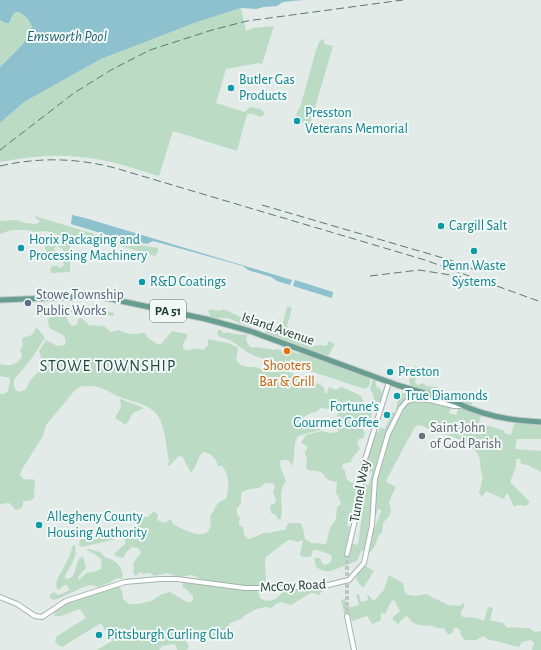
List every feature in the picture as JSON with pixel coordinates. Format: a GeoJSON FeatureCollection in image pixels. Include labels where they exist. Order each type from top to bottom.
{"type":"FeatureCollection","features":[{"type":"Feature","properties":{"kind":"main road","name":"Island Avenue"},"geometry":{"type":"LineString","coordinates":[[0,300],[97,296],[206,318],[250,331],[389,382],[464,406],[516,420],[541,422]]}},
{"type":"Feature","properties":{"kind":"street","name":"Tunnel Way"},"geometry":{"type":"LineString","coordinates":[[347,554],[357,512],[363,466],[389,382]]}},
{"type":"Feature","properties":{"kind":"street","name":"McCoy Road"},"geometry":{"type":"LineString","coordinates":[[0,597],[20,606],[33,615],[40,617],[46,616],[66,600],[125,582],[177,579],[246,588],[275,588],[324,586],[349,580],[364,562],[372,525],[375,478],[388,434],[401,408],[406,402],[415,399],[430,400],[454,406],[464,406]]}},
{"type":"Feature","properties":{"kind":"street"},"geometry":{"type":"LineString","coordinates":[[347,616],[354,650]]}},
{"type":"Feature","properties":{"kind":"green space"},"geometry":{"type":"Polygon","coordinates":[[[241,8],[246,31],[253,28],[274,26],[262,64],[258,63],[226,69],[216,103],[244,112],[251,107],[260,109],[264,112],[263,116],[260,117],[253,114],[247,114],[237,151],[173,131],[159,176],[110,162],[80,157],[40,156],[0,162],[0,123],[24,102],[101,59],[197,22],[241,8]]]}},
{"type":"Feature","properties":{"kind":"green space"},"geometry":{"type":"Polygon","coordinates":[[[17,12],[22,14],[30,22],[32,27],[23,44],[0,67],[0,20],[5,23],[12,19],[14,13],[17,12]]]}},
{"type":"Feature","properties":{"kind":"green space"},"geometry":{"type":"Polygon","coordinates":[[[322,39],[324,40],[324,44],[333,46],[308,127],[305,124],[298,124],[295,118],[300,108],[316,50],[322,39]]]}},
{"type":"Feature","properties":{"kind":"green space"},"geometry":{"type":"Polygon","coordinates":[[[35,216],[127,244],[158,248],[158,252],[155,256],[80,234],[71,239],[46,231],[36,232],[27,230],[11,230],[0,234],[0,221],[16,220],[24,223],[37,224],[40,221],[35,218],[35,216]]]}},
{"type":"Feature","properties":{"kind":"green space"},"geometry":{"type":"Polygon","coordinates":[[[50,236],[70,245],[70,272],[51,273],[50,269],[52,266],[57,266],[60,268],[64,265],[62,259],[64,254],[62,248],[57,246],[54,248],[55,253],[48,255],[45,248],[46,237],[50,236]]]}},
{"type":"Feature","properties":{"kind":"green space"},"geometry":{"type":"Polygon","coordinates":[[[70,306],[96,308],[114,313],[113,316],[82,311],[71,313],[66,316],[72,326],[76,325],[78,323],[78,319],[81,318],[89,325],[104,326],[111,332],[119,330],[131,334],[145,333],[147,337],[157,344],[161,344],[172,331],[187,334],[183,344],[183,348],[186,350],[203,350],[208,345],[208,339],[228,343],[237,347],[236,360],[241,365],[256,367],[268,372],[285,371],[292,373],[302,380],[306,379],[321,385],[324,388],[325,393],[327,393],[329,387],[336,390],[341,387],[361,396],[367,406],[371,405],[373,401],[373,395],[370,389],[373,379],[376,381],[376,386],[381,390],[381,400],[378,406],[372,410],[371,418],[363,430],[365,433],[363,438],[359,439],[357,442],[360,449],[352,458],[351,462],[343,464],[342,468],[345,470],[347,480],[359,486],[356,509],[351,512],[347,525],[350,527],[344,555],[350,555],[350,543],[358,545],[362,513],[358,511],[361,483],[366,485],[369,484],[372,473],[369,471],[363,471],[374,433],[378,432],[380,427],[385,429],[392,412],[395,413],[400,395],[408,391],[417,392],[434,399],[419,397],[409,398],[401,404],[399,409],[412,402],[424,401],[452,406],[449,413],[456,415],[459,407],[482,412],[479,423],[505,431],[504,433],[511,435],[515,421],[541,423],[541,439],[517,439],[515,449],[541,451],[541,472],[521,464],[520,459],[516,459],[516,467],[510,482],[530,502],[526,506],[518,505],[514,507],[508,494],[506,494],[504,499],[486,491],[482,497],[479,493],[483,477],[479,455],[475,450],[456,438],[436,433],[418,425],[408,439],[386,481],[396,487],[389,502],[391,510],[390,515],[383,523],[382,533],[378,536],[373,550],[370,552],[368,551],[367,547],[361,552],[357,561],[331,571],[323,570],[316,567],[314,558],[320,558],[322,563],[325,565],[330,563],[332,558],[331,555],[322,551],[313,550],[311,557],[303,557],[300,555],[303,540],[297,542],[288,540],[266,557],[266,581],[263,585],[231,585],[203,580],[192,575],[178,577],[167,573],[154,576],[150,573],[143,574],[139,572],[135,576],[133,572],[133,563],[141,553],[138,548],[132,547],[123,558],[115,556],[115,553],[125,544],[125,539],[134,531],[140,519],[142,517],[148,517],[154,511],[158,515],[157,520],[164,523],[171,519],[173,524],[186,530],[193,533],[204,534],[208,531],[210,516],[216,506],[222,500],[226,499],[228,477],[222,466],[218,466],[213,456],[203,452],[191,473],[182,456],[178,457],[169,466],[167,465],[169,462],[164,432],[161,421],[155,412],[146,406],[120,397],[101,388],[84,386],[76,389],[46,425],[43,436],[22,469],[20,475],[21,477],[35,480],[34,498],[30,501],[23,501],[23,506],[16,510],[9,503],[0,504],[0,394],[4,394],[8,391],[10,381],[9,377],[3,377],[0,375],[0,364],[10,365],[16,363],[22,356],[20,349],[23,346],[22,338],[32,335],[36,328],[39,330],[45,338],[32,358],[14,380],[14,387],[16,390],[19,392],[26,389],[29,382],[43,364],[39,351],[46,340],[57,346],[65,345],[65,338],[63,335],[49,328],[48,320],[52,314],[48,309],[52,307],[56,309],[70,306]],[[339,401],[334,407],[329,409],[320,408],[318,411],[304,417],[301,421],[304,424],[309,426],[318,426],[320,427],[320,430],[298,436],[295,443],[293,466],[288,460],[281,460],[281,468],[286,481],[281,495],[281,518],[278,520],[276,515],[271,513],[270,506],[276,502],[273,493],[275,486],[273,483],[265,483],[259,488],[249,489],[242,492],[241,503],[237,509],[237,514],[240,518],[239,525],[243,527],[244,535],[247,538],[250,539],[263,533],[286,530],[289,523],[301,523],[305,539],[311,543],[326,544],[330,528],[336,519],[337,507],[341,504],[336,493],[337,482],[327,479],[320,472],[306,469],[307,457],[305,456],[305,452],[308,447],[301,443],[306,435],[321,431],[329,433],[338,432],[339,430],[329,425],[330,420],[334,423],[338,422],[339,419],[337,415],[342,404],[339,401]],[[373,494],[368,529],[369,536],[374,529],[381,512],[381,510],[378,509],[375,518],[373,519],[373,494]]]}},
{"type":"Feature","properties":{"kind":"green space"},"geometry":{"type":"Polygon","coordinates":[[[287,306],[292,308],[287,326],[290,334],[298,340],[315,346],[326,346],[329,341],[335,344],[328,356],[266,333],[264,328],[265,325],[268,324],[275,325],[274,327],[282,328],[287,306]]]}},
{"type":"Feature","properties":{"kind":"green space"},"geometry":{"type":"Polygon","coordinates":[[[210,309],[219,311],[224,309],[240,317],[258,321],[258,325],[254,327],[251,324],[243,324],[228,318],[213,318],[210,316],[208,311],[210,309]]]}},
{"type":"Feature","properties":{"kind":"green space"},"geometry":{"type":"Polygon","coordinates":[[[218,330],[221,330],[223,333],[240,335],[247,334],[246,341],[251,348],[277,349],[281,350],[283,354],[289,355],[291,351],[299,354],[303,351],[370,375],[369,385],[365,389],[255,356],[230,340],[220,337],[217,334],[218,330]]]}},
{"type":"Feature","properties":{"kind":"green space"},"geometry":{"type":"Polygon","coordinates":[[[414,366],[417,367],[415,383],[418,385],[423,383],[426,386],[436,387],[448,394],[453,394],[458,397],[465,394],[470,396],[474,392],[471,405],[411,386],[409,381],[414,366]]]}},
{"type":"Feature","properties":{"kind":"green space"},"geometry":{"type":"Polygon","coordinates":[[[120,399],[144,408],[133,413],[126,425],[115,418],[121,407],[120,399]]]}},
{"type":"Feature","properties":{"kind":"green space"},"geometry":{"type":"Polygon","coordinates":[[[113,533],[117,537],[116,539],[82,547],[79,545],[80,540],[87,537],[113,533]]]}},
{"type":"Feature","properties":{"kind":"green space"},"geometry":{"type":"Polygon","coordinates":[[[73,545],[75,545],[76,549],[75,554],[65,579],[74,574],[77,563],[81,557],[83,557],[86,568],[78,577],[79,580],[86,573],[97,571],[102,568],[102,560],[87,550],[88,549],[100,552],[106,558],[116,562],[120,567],[123,577],[121,579],[117,578],[100,587],[94,585],[87,586],[54,600],[50,598],[50,595],[54,592],[58,595],[69,590],[66,585],[64,585],[59,590],[57,589],[56,584],[70,555],[73,545]]]}},
{"type":"Feature","properties":{"kind":"green space"},"geometry":{"type":"Polygon","coordinates":[[[364,565],[374,571],[364,587],[362,587],[357,581],[357,576],[364,565]]]}},
{"type":"Feature","properties":{"kind":"green space"},"geometry":{"type":"Polygon","coordinates":[[[389,575],[403,583],[405,592],[409,595],[415,596],[426,594],[450,606],[459,606],[464,603],[460,614],[463,617],[477,618],[484,621],[488,607],[493,608],[490,620],[503,623],[507,628],[529,628],[535,632],[541,631],[541,650],[532,650],[534,643],[531,640],[522,642],[519,647],[487,639],[484,636],[476,640],[465,640],[461,635],[460,630],[457,628],[454,628],[452,633],[448,635],[444,628],[413,623],[407,616],[398,624],[393,620],[393,617],[400,611],[394,600],[391,602],[385,614],[381,612],[380,621],[372,624],[367,616],[352,621],[350,616],[345,616],[341,600],[345,599],[347,606],[353,607],[359,604],[356,595],[359,594],[361,602],[368,600],[367,594],[374,601],[384,590],[389,575]]]}},
{"type":"Feature","properties":{"kind":"green space"},"geometry":{"type":"Polygon","coordinates":[[[184,581],[258,590],[260,598],[268,601],[271,601],[280,595],[285,588],[318,587],[322,591],[317,595],[315,593],[311,593],[291,605],[281,602],[272,608],[265,607],[257,609],[245,615],[241,619],[230,623],[227,629],[220,635],[215,637],[201,635],[186,640],[189,648],[186,650],[177,650],[175,644],[162,646],[159,650],[97,650],[112,641],[101,623],[62,647],[55,641],[57,636],[86,618],[80,609],[64,615],[54,616],[56,609],[63,604],[118,585],[122,591],[123,599],[129,604],[138,604],[151,601],[162,594],[170,592],[187,602],[191,602],[193,600],[193,596],[182,586],[184,581]]]}},
{"type":"Feature","properties":{"kind":"water","name":"Emsworth Pool"},"geometry":{"type":"Polygon","coordinates":[[[0,0],[303,0],[283,2],[277,6],[256,9],[241,8],[197,22],[101,59],[24,102],[0,123],[0,67],[23,44],[32,27],[30,22],[18,12],[14,13],[9,23],[5,23],[0,20],[0,0]]]}},
{"type":"Feature","properties":{"kind":"water"},"geometry":{"type":"Polygon","coordinates":[[[72,215],[292,280],[290,285],[248,270],[243,266],[153,241],[147,244],[114,237],[71,224],[72,215]]]}},
{"type":"Feature","properties":{"kind":"water"},"geometry":{"type":"Polygon","coordinates":[[[295,280],[333,292],[332,298],[293,286],[295,280]]]}},
{"type":"Feature","properties":{"kind":"tunnel"},"geometry":{"type":"LineString","coordinates":[[347,554],[347,616]]}},
{"type":"Feature","properties":{"kind":"railway"},"geometry":{"type":"LineString","coordinates":[[0,150],[74,93],[111,70],[150,50],[212,30],[247,21],[403,0]]}},
{"type":"Feature","properties":{"kind":"railway"},"geometry":{"type":"LineString","coordinates":[[0,166],[29,161],[58,160],[86,162],[115,168],[425,260],[541,302]]}},
{"type":"Feature","properties":{"kind":"railway"},"geometry":{"type":"LineString","coordinates":[[262,205],[450,260],[475,270]]}},
{"type":"Feature","properties":{"kind":"railway"},"geometry":{"type":"LineString","coordinates":[[370,276],[419,270],[463,277]]}},
{"type":"Feature","properties":{"kind":"place","name":"Butler Gas Products"},"geometry":{"type":"Point","coordinates":[231,88]}},
{"type":"Feature","properties":{"kind":"place","name":"Presston Veterans Memorial"},"geometry":{"type":"Point","coordinates":[297,121]}},
{"type":"Feature","properties":{"kind":"place","name":"Cargill Salt"},"geometry":{"type":"Point","coordinates":[441,226]}},
{"type":"Feature","properties":{"kind":"place","name":"Horix Packaging and Processing Machinery"},"geometry":{"type":"Point","coordinates":[21,248]}},
{"type":"Feature","properties":{"kind":"place","name":"Penn Waste Systems"},"geometry":{"type":"Point","coordinates":[474,251]}},
{"type":"Feature","properties":{"kind":"place","name":"R&D Coatings"},"geometry":{"type":"Point","coordinates":[142,282]}},
{"type":"Feature","properties":{"kind":"place","name":"Stowe Township Public Works"},"geometry":{"type":"Point","coordinates":[28,303]}},
{"type":"Feature","properties":{"kind":"place","name":"Shooters Bar & Grill"},"geometry":{"type":"Point","coordinates":[287,351]}},
{"type":"Feature","properties":{"kind":"place","name":"Preston"},"geometry":{"type":"Point","coordinates":[390,372]}},
{"type":"Feature","properties":{"kind":"place","name":"True Diamonds"},"geometry":{"type":"Point","coordinates":[397,396]}},
{"type":"Feature","properties":{"kind":"place","name":"Fortune's Gourmet Coffee"},"geometry":{"type":"Point","coordinates":[387,415]}},
{"type":"Feature","properties":{"kind":"place","name":"Saint John of God Parish"},"geometry":{"type":"Point","coordinates":[422,436]}},
{"type":"Feature","properties":{"kind":"place","name":"Allegheny County Housing Authority"},"geometry":{"type":"Point","coordinates":[39,525]}},
{"type":"Feature","properties":{"kind":"place","name":"Pittsburgh Curling Club"},"geometry":{"type":"Point","coordinates":[99,635]}},
{"type":"Feature","properties":{"kind":"district","name":"STOWE TOWNSHIP"},"geometry":{"type":"Point","coordinates":[108,366]}}]}
